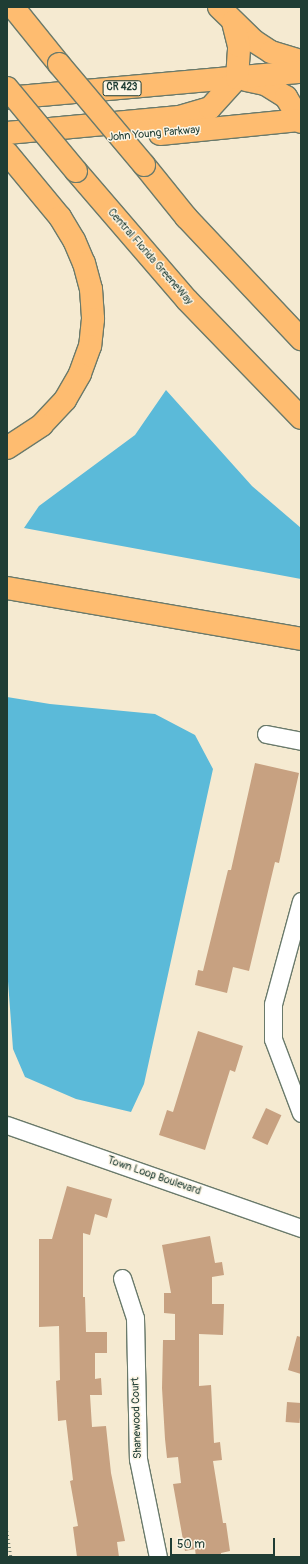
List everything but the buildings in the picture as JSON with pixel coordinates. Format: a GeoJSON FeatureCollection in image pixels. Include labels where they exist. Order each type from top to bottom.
{"type":"FeatureCollection","features":[{"type":"Feature","properties":{"kind":"highway"},"geometry":{"type":"LineString","coordinates":[[13,7],[186,217],[301,339]]}},
{"type":"Feature","properties":{"kind":"highway"},"geometry":{"type":"LineString","coordinates":[[226,15],[271,52],[301,61]]}},
{"type":"Feature","properties":{"kind":"highway"},"geometry":{"type":"LineString","coordinates":[[7,133],[198,114],[210,108],[237,78],[239,46],[226,15]]}},
{"type":"Feature","properties":{"kind":"highway","name":"CR 423"},"geometry":{"type":"LineString","coordinates":[[7,98],[301,72]]}},
{"type":"Feature","properties":{"kind":"highway"},"geometry":{"type":"LineString","coordinates":[[237,78],[265,84],[286,97],[301,121]]}},
{"type":"Feature","properties":{"kind":"highway"},"geometry":{"type":"LineString","coordinates":[[7,114],[101,105],[132,87]]}},
{"type":"Feature","properties":{"kind":"highway","name":"Central Florida GreeneWay"},"geometry":{"type":"LineString","coordinates":[[7,88],[187,300],[301,418]]}},
{"type":"Feature","properties":{"kind":"highway","name":"John Young Parkway"},"geometry":{"type":"LineString","coordinates":[[7,147],[301,121]]}},
{"type":"Feature","properties":{"kind":"highway"},"geometry":{"type":"LineString","coordinates":[[7,153],[60,217],[74,240],[84,263],[91,289],[93,319],[90,346],[80,374],[66,400],[42,425],[7,448]]}},
{"type":"Feature","properties":{"kind":"highway"},"geometry":{"type":"LineString","coordinates":[[7,588],[301,639]]}},
{"type":"Feature","properties":{"kind":"street"},"geometry":{"type":"LineString","coordinates":[[266,734],[301,741]]}},
{"type":"Feature","properties":{"kind":"street"},"geometry":{"type":"LineString","coordinates":[[301,901],[273,1004],[274,1039],[301,1113]]}},
{"type":"Feature","properties":{"kind":"street","name":"Town Loop Boulevard"},"geometry":{"type":"LineString","coordinates":[[7,1125],[301,1228]]}},
{"type":"Feature","properties":{"kind":"street","name":"Shanewood Court"},"geometry":{"type":"LineString","coordinates":[[122,1278],[135,1318],[138,1459],[158,1557]]}},
{"type":"Feature","properties":{"kind":"path"},"geometry":{"type":"LineString","coordinates":[[7,1531],[12,1557]]}},
{"type":"Feature","properties":{"kind":"water"},"geometry":{"type":"Polygon","coordinates":[[[166,390],[252,486],[301,528],[301,579],[24,528],[39,506],[135,435],[166,390]]]}},
{"type":"Feature","properties":{"kind":"water"},"geometry":{"type":"Polygon","coordinates":[[[7,697],[50,704],[155,714],[195,735],[213,769],[144,1084],[131,1112],[76,1099],[25,1077],[13,1049],[7,968],[7,697]]]}}]}
